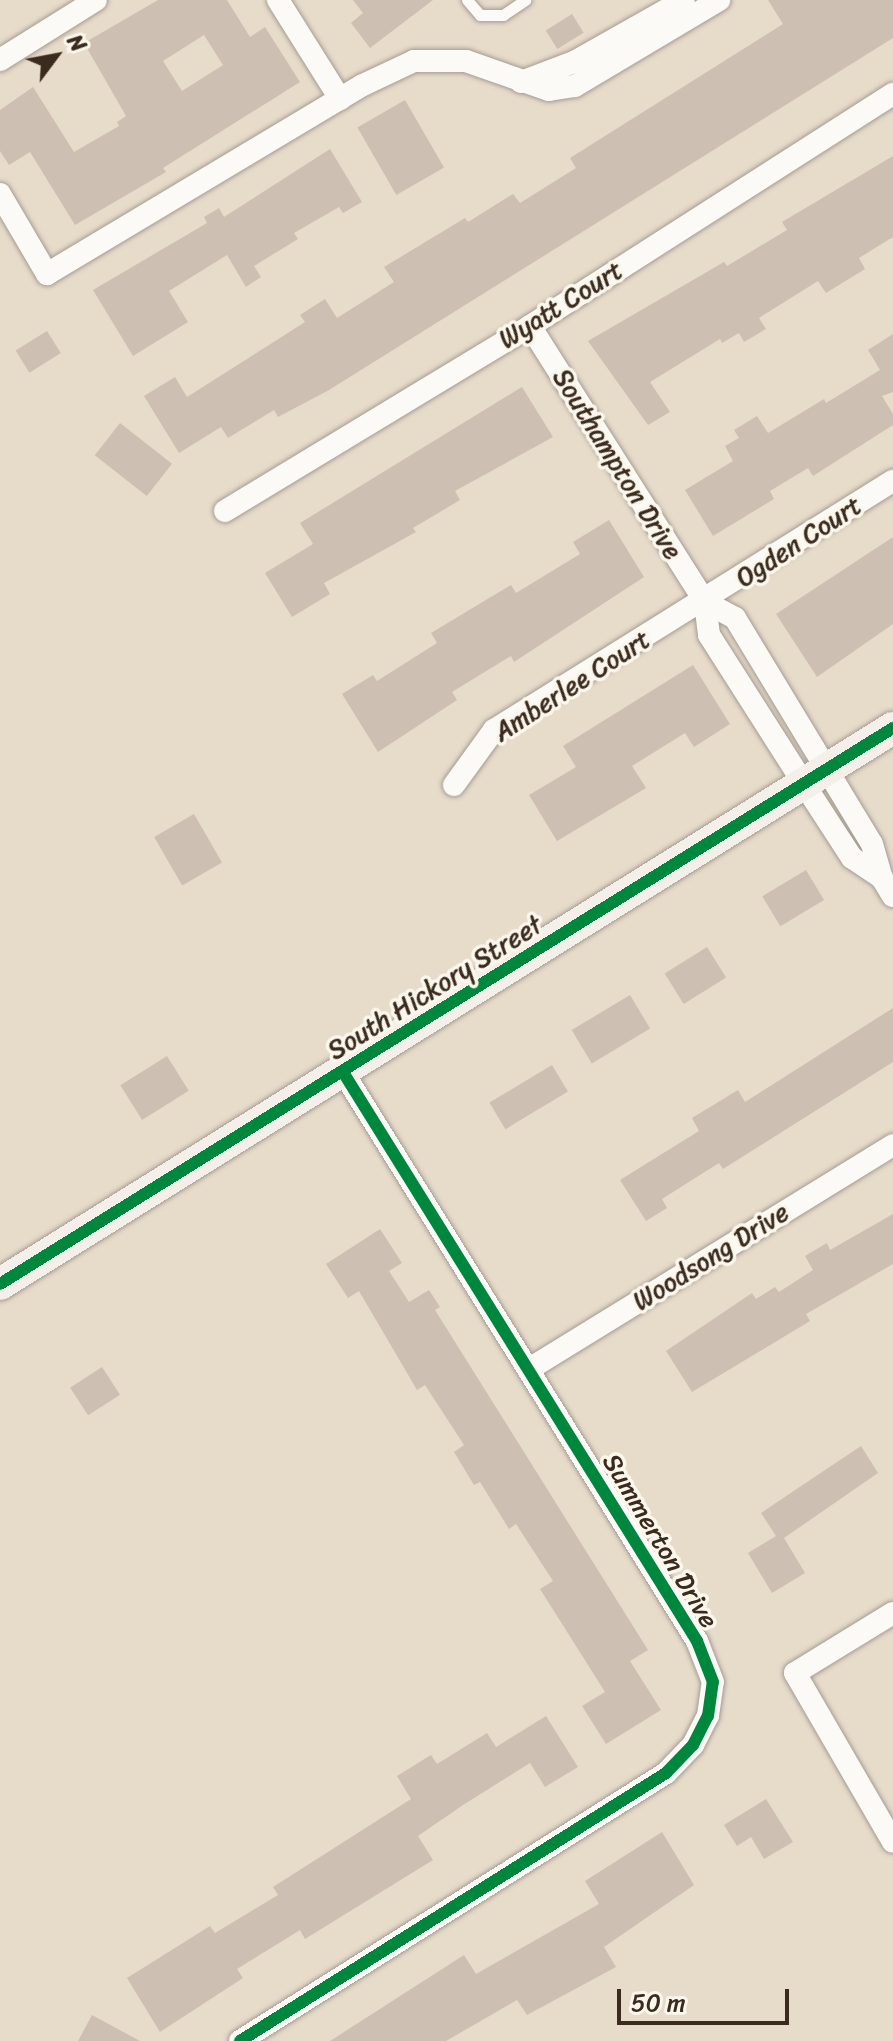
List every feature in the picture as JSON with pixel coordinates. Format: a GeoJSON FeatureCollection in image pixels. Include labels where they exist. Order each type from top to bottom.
{"type":"FeatureCollection","features":[{"type":"Feature","properties":{"kind":"street"},"geometry":{"type":"LineString","coordinates":[[0,60],[96,0]]}},
{"type":"Feature","properties":{"kind":"street"},"geometry":{"type":"LineString","coordinates":[[278,0],[340,99]]}},
{"type":"Feature","properties":{"kind":"street"},"geometry":{"type":"LineString","coordinates":[[521,82],[574,62],[684,0]]}},
{"type":"Feature","properties":{"kind":"street"},"geometry":{"type":"LineString","coordinates":[[0,194],[47,274],[340,99],[414,61],[440,57],[549,90],[575,86],[719,0]]}},
{"type":"Feature","properties":{"kind":"street","name":"Wyatt Court"},"geometry":{"type":"LineString","coordinates":[[225,511],[530,326],[893,94]]}},
{"type":"Feature","properties":{"kind":"street","name":"Southampton Drive"},"geometry":{"type":"LineString","coordinates":[[530,326],[705,602],[709,635],[816,776]]}},
{"type":"Feature","properties":{"kind":"street","name":"Ogden Court"},"geometry":{"type":"LineString","coordinates":[[705,602],[893,481]]}},
{"type":"Feature","properties":{"kind":"street","name":"Southampton Drive"},"geometry":{"type":"LineString","coordinates":[[705,602],[735,618],[816,776]]}},
{"type":"Feature","properties":{"kind":"street","name":"Amberlee Court"},"geometry":{"type":"LineString","coordinates":[[454,785],[494,730],[705,602]]}},
{"type":"Feature","properties":{"kind":"street","name":"South Hickory Street"},"geometry":{"type":"LineString","coordinates":[[0,1284],[893,728]]}},
{"type":"Feature","properties":{"kind":"street"},"geometry":{"type":"LineString","coordinates":[[816,776],[852,858],[887,887]]}},
{"type":"Feature","properties":{"kind":"street","name":"Summerton Drive"},"geometry":{"type":"LineString","coordinates":[[240,2041],[666,1773],[693,1745],[708,1716],[713,1682],[697,1641],[343,1072]]}},
{"type":"Feature","properties":{"kind":"street","name":"Woodsong Drive"},"geometry":{"type":"LineString","coordinates":[[529,1369],[893,1145]]}},
{"type":"Feature","properties":{"kind":"street"},"geometry":{"type":"LineString","coordinates":[[893,1613],[795,1673],[893,1842]]}},
{"type":"Feature","properties":{"kind":"lane"},"geometry":{"type":"LineString","coordinates":[[467,0],[480,15],[503,15],[525,0]]}},
{"type":"Feature","properties":{"kind":"building"},"geometry":{"type":"Polygon","coordinates":[[[158,0],[227,0],[250,37],[265,27],[300,82],[163,168],[166,172],[75,225],[30,152],[9,165],[0,151],[0,110],[33,87],[74,152],[119,126],[117,122],[126,116],[84,43],[158,0]],[[204,35],[163,61],[182,91],[223,65],[204,35]]]}},
{"type":"Feature","properties":{"kind":"building"},"geometry":{"type":"Polygon","coordinates":[[[353,0],[433,0],[370,48],[351,23],[363,13],[353,0]]]}},
{"type":"Feature","properties":{"kind":"building"},"geometry":{"type":"Polygon","coordinates":[[[768,0],[893,0],[893,38],[329,390],[278,417],[274,410],[228,438],[221,427],[179,453],[144,396],[175,377],[187,397],[305,322],[300,315],[325,299],[337,318],[394,282],[384,267],[465,218],[468,222],[513,194],[520,203],[576,168],[570,158],[783,24],[768,0]]]}},
{"type":"Feature","properties":{"kind":"building"},"geometry":{"type":"Polygon","coordinates":[[[572,14],[584,33],[557,49],[546,30],[572,14]]]}},
{"type":"Feature","properties":{"kind":"building"},"geometry":{"type":"Polygon","coordinates":[[[405,100],[444,168],[396,195],[357,128],[405,100]]]}},
{"type":"Feature","properties":{"kind":"building"},"geometry":{"type":"Polygon","coordinates":[[[330,149],[362,202],[343,213],[339,207],[294,233],[298,239],[254,266],[261,277],[246,287],[227,255],[169,291],[188,322],[133,356],[93,290],[207,223],[204,217],[219,208],[224,217],[330,149]]]}},
{"type":"Feature","properties":{"kind":"building"},"geometry":{"type":"Polygon","coordinates":[[[893,156],[893,237],[859,258],[865,269],[826,293],[818,281],[759,318],[766,329],[744,342],[739,333],[722,343],[720,339],[650,382],[670,412],[648,425],[588,341],[724,262],[727,266],[787,230],[782,222],[893,156]]]}},
{"type":"Feature","properties":{"kind":"building"},"geometry":{"type":"Polygon","coordinates":[[[47,331],[61,353],[29,373],[16,351],[47,331]]]}},
{"type":"Feature","properties":{"kind":"building"},"geometry":{"type":"Polygon","coordinates":[[[893,334],[893,392],[882,396],[893,414],[893,425],[813,476],[808,468],[770,491],[774,499],[713,536],[685,490],[733,461],[725,446],[739,438],[734,430],[757,416],[768,433],[824,399],[826,403],[880,370],[868,350],[893,334]]]}},
{"type":"Feature","properties":{"kind":"building"},"geometry":{"type":"Polygon","coordinates":[[[522,387],[553,437],[455,491],[460,500],[413,528],[416,532],[324,583],[330,594],[292,617],[265,573],[313,544],[300,523],[522,387]]]}},
{"type":"Feature","properties":{"kind":"building"},"geometry":{"type":"Polygon","coordinates":[[[120,423],[172,464],[147,496],[95,455],[120,423]]]}},
{"type":"Feature","properties":{"kind":"building"},"geometry":{"type":"Polygon","coordinates":[[[609,520],[644,577],[514,662],[511,656],[452,692],[457,700],[378,752],[342,694],[373,675],[377,681],[437,643],[431,633],[511,585],[516,593],[580,554],[573,542],[609,520]]]}},
{"type":"Feature","properties":{"kind":"building"},"geometry":{"type":"Polygon","coordinates":[[[893,537],[893,624],[817,677],[776,614],[893,537]]]}},
{"type":"Feature","properties":{"kind":"building"},"geometry":{"type":"Polygon","coordinates":[[[693,665],[730,724],[694,747],[685,733],[632,766],[646,788],[557,841],[529,795],[576,767],[563,746],[693,665]]]}},
{"type":"Feature","properties":{"kind":"building"},"geometry":{"type":"Polygon","coordinates":[[[194,814],[222,862],[182,885],[154,837],[194,814]]]}},
{"type":"Feature","properties":{"kind":"building"},"geometry":{"type":"Polygon","coordinates":[[[806,870],[824,900],[780,926],[762,896],[806,870]]]}},
{"type":"Feature","properties":{"kind":"building"},"geometry":{"type":"Polygon","coordinates":[[[707,947],[726,978],[684,1004],[665,973],[707,947]]]}},
{"type":"Feature","properties":{"kind":"building"},"geometry":{"type":"Polygon","coordinates":[[[630,995],[650,1028],[592,1063],[572,1030],[630,995]]]}},
{"type":"Feature","properties":{"kind":"building"},"geometry":{"type":"Polygon","coordinates":[[[893,1008],[893,1062],[723,1169],[719,1163],[662,1199],[667,1208],[646,1221],[620,1180],[699,1131],[692,1118],[738,1090],[745,1102],[893,1008]]]}},
{"type":"Feature","properties":{"kind":"building"},"geometry":{"type":"Polygon","coordinates":[[[167,1056],[189,1091],[142,1120],[120,1085],[167,1056]]]}},
{"type":"Feature","properties":{"kind":"building"},"geometry":{"type":"Polygon","coordinates":[[[552,1065],[568,1092],[505,1129],[489,1103],[552,1065]]]}},
{"type":"Feature","properties":{"kind":"building"},"geometry":{"type":"Polygon","coordinates":[[[893,1214],[893,1264],[806,1314],[810,1321],[692,1392],[666,1351],[752,1293],[756,1299],[775,1287],[779,1292],[813,1270],[805,1256],[827,1243],[830,1250],[893,1214]]]}},
{"type":"Feature","properties":{"kind":"building"},"geometry":{"type":"Polygon","coordinates":[[[380,1229],[402,1263],[389,1271],[409,1302],[429,1290],[440,1307],[435,1310],[648,1650],[630,1661],[661,1710],[606,1744],[582,1706],[605,1692],[540,1589],[553,1581],[516,1524],[509,1529],[480,1482],[474,1485],[454,1452],[464,1445],[425,1385],[417,1390],[359,1291],[348,1298],[326,1264],[380,1229]]]}},
{"type":"Feature","properties":{"kind":"building"},"geometry":{"type":"Polygon","coordinates":[[[102,1367],[120,1395],[88,1415],[70,1388],[102,1367]]]}},
{"type":"Feature","properties":{"kind":"building"},"geometry":{"type":"Polygon","coordinates":[[[861,1446],[878,1473],[784,1538],[805,1573],[772,1593],[748,1553],[776,1536],[761,1513],[861,1446]]]}},
{"type":"Feature","properties":{"kind":"building"},"geometry":{"type":"Polygon","coordinates":[[[546,1716],[578,1767],[545,1787],[530,1763],[463,1805],[418,1836],[433,1860],[305,1939],[300,1930],[237,1969],[243,1978],[160,2032],[127,1978],[210,1926],[215,1933],[278,1895],[273,1887],[411,1799],[397,1776],[431,1755],[437,1764],[487,1733],[496,1747],[546,1716]]]}},
{"type":"Feature","properties":{"kind":"building"},"geometry":{"type":"Polygon","coordinates":[[[766,1799],[793,1842],[764,1859],[751,1837],[737,1846],[724,1825],[766,1799]]]}},
{"type":"Feature","properties":{"kind":"building"},"geometry":{"type":"Polygon","coordinates":[[[662,1832],[694,1885],[604,1947],[616,1967],[527,2015],[517,2000],[446,2041],[330,2041],[464,1955],[476,1974],[599,1904],[585,1881],[662,1832]]]}},
{"type":"Feature","properties":{"kind":"building"},"geometry":{"type":"Polygon","coordinates":[[[92,2015],[140,2041],[78,2041],[92,2015]]]}},
{"type":"Feature","properties":{"kind":"cycle path"},"geometry":{"type":"LineString","coordinates":[[0,1284],[893,728]]}},
{"type":"Feature","properties":{"kind":"cycle path"},"geometry":{"type":"LineString","coordinates":[[240,2041],[666,1773],[693,1745],[708,1716],[713,1682],[697,1641],[343,1072]]}}]}
